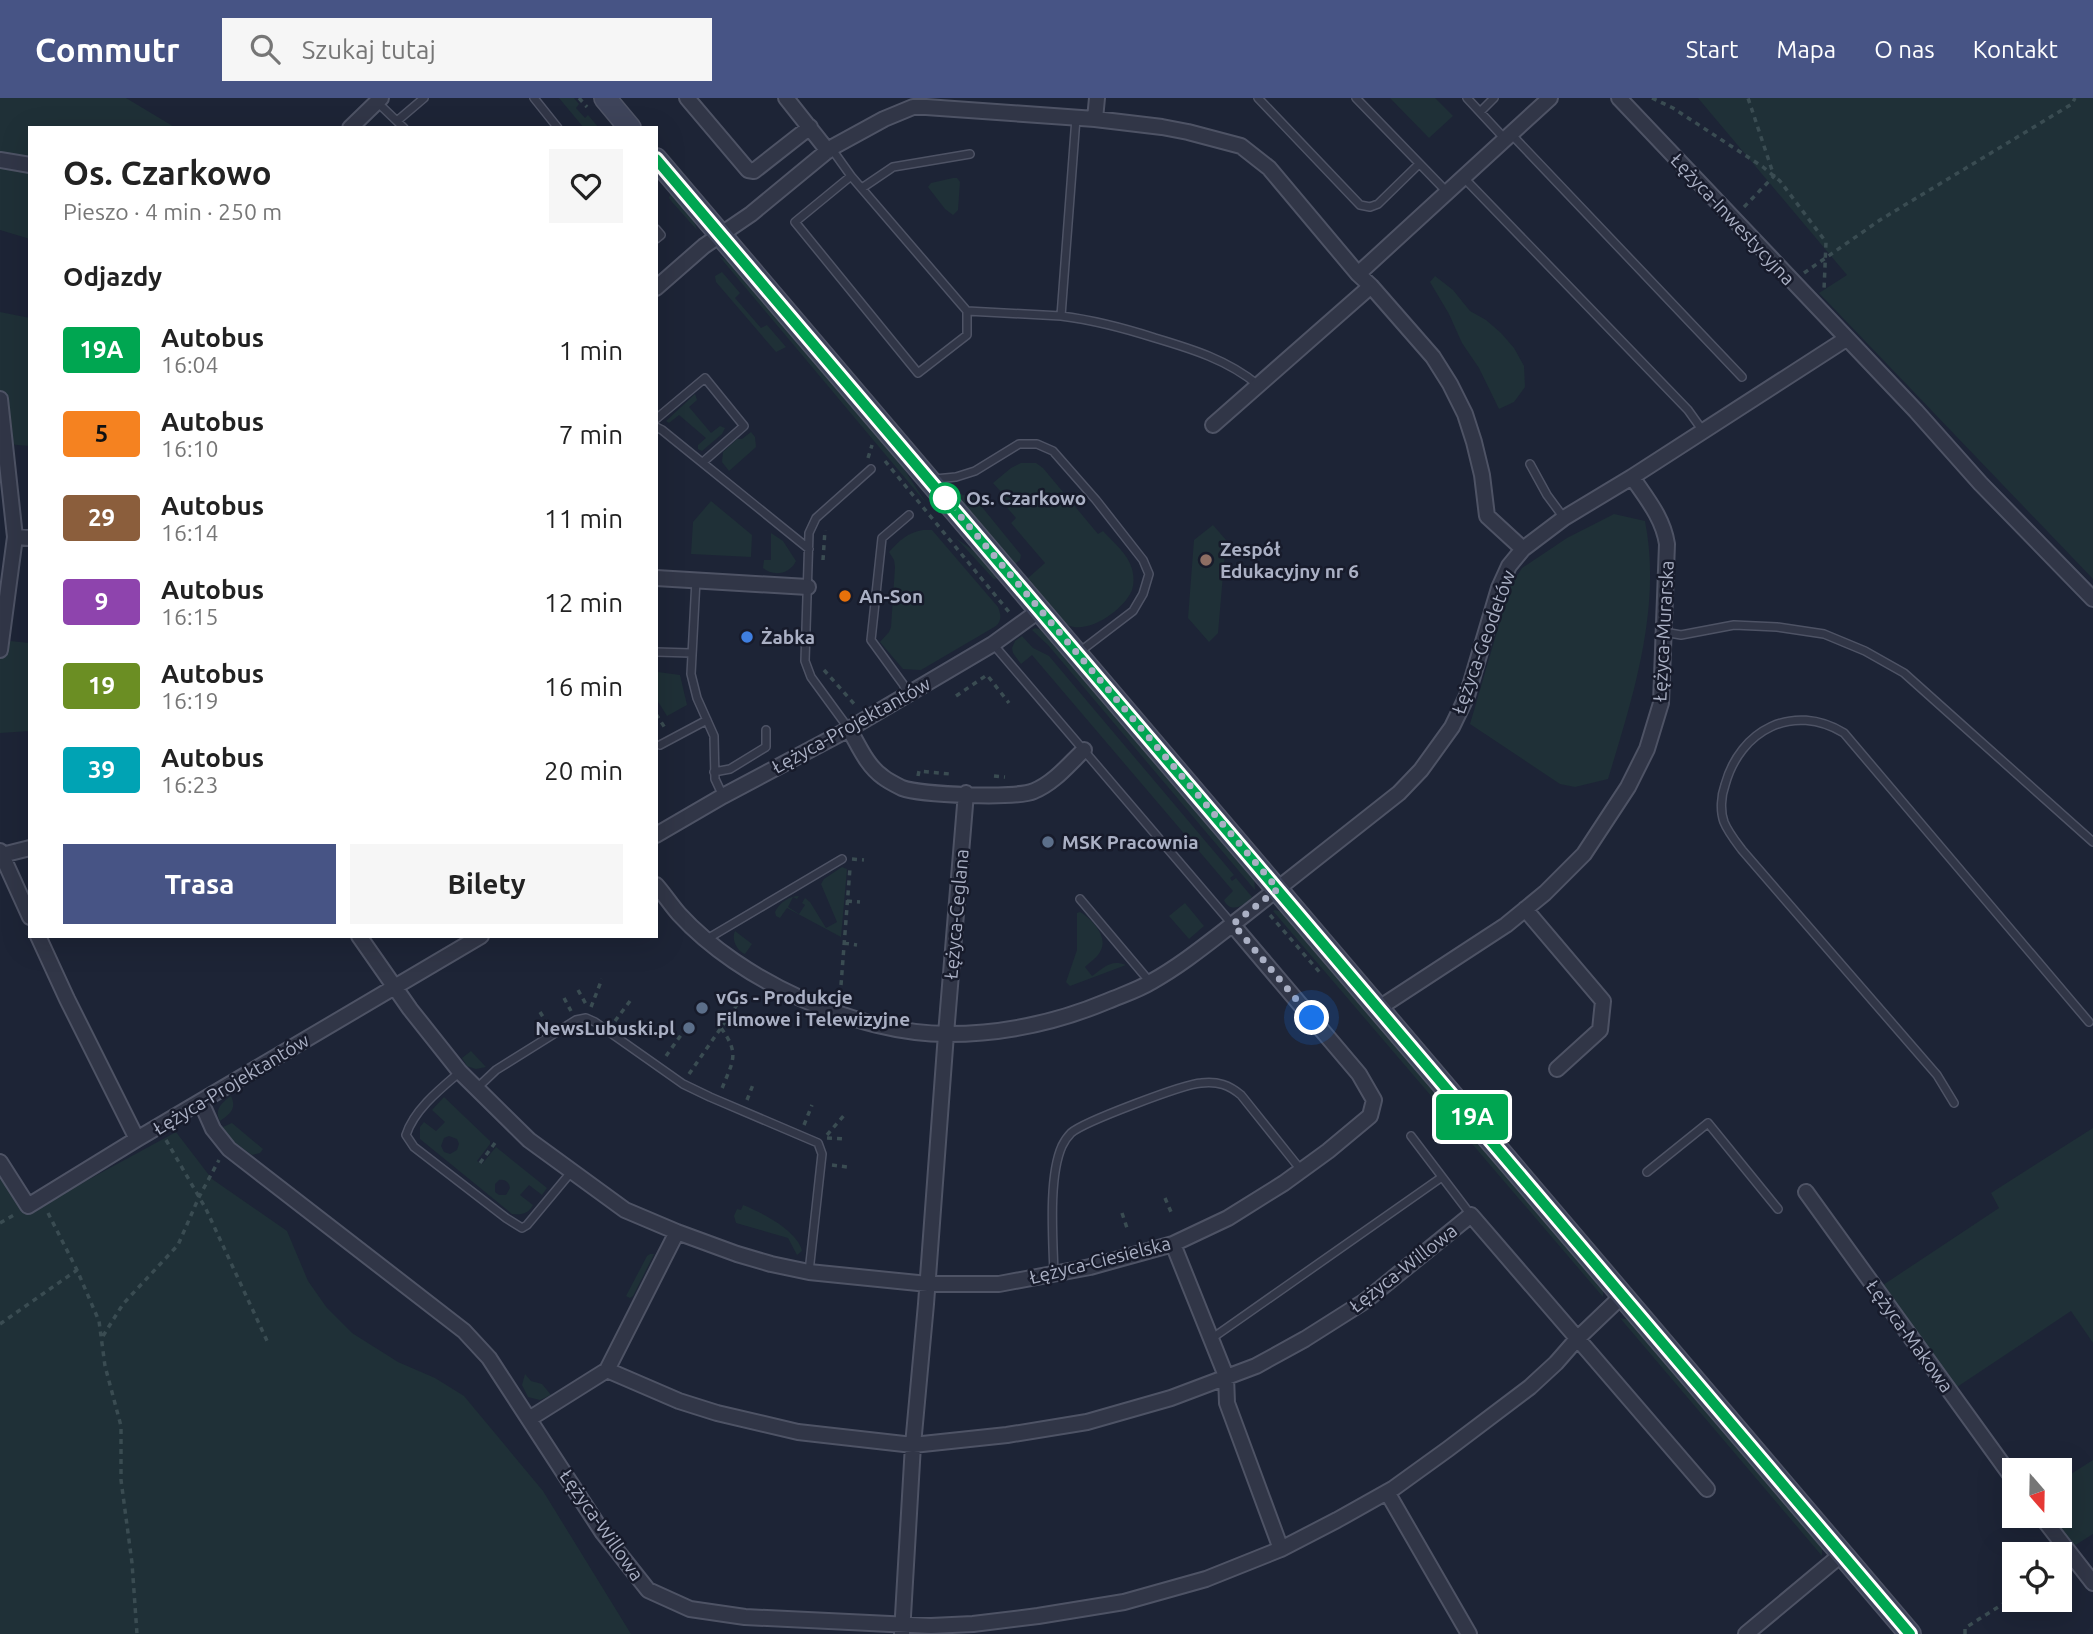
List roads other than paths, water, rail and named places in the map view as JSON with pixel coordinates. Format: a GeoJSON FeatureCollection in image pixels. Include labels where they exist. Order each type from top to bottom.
{"type":"FeatureCollection","features":[{"type":"Feature","properties":{"kind":"main road"},"geometry":{"type":"LineString","coordinates":[[605,98],[628,126]]}},
{"type":"Feature","properties":{"kind":"main road"},"geometry":{"type":"LineString","coordinates":[[658,161],[1910,1634]]}},
{"type":"Feature","properties":{"kind":"street"},"geometry":{"type":"LineString","coordinates":[[687,98],[748,170],[754,172],[810,127]]}},
{"type":"Feature","properties":{"kind":"street"},"geometry":{"type":"LineString","coordinates":[[786,98],[830,149]]}},
{"type":"Feature","properties":{"kind":"street"},"geometry":{"type":"LineString","coordinates":[[658,286],[704,246],[751,214],[830,149],[913,103],[1095,119],[1097,98]]}},
{"type":"Feature","properties":{"kind":"street"},"geometry":{"type":"LineString","coordinates":[[1358,274],[1550,98]]}},
{"type":"Feature","properties":{"kind":"street","name":"Łężyca-Inwestycyjna"},"geometry":{"type":"LineString","coordinates":[[1619,98],[1846,339]]}},
{"type":"Feature","properties":{"kind":"street"},"geometry":{"type":"LineString","coordinates":[[352,126],[379,100]]}},
{"type":"Feature","properties":{"kind":"street","name":"Łężyca-Geodetów"},"geometry":{"type":"LineString","coordinates":[[1095,119],[1162,127],[1241,146],[1269,168],[1358,274],[1433,357],[1465,414],[1482,475],[1488,516],[1522,549],[1509,566],[1499,589],[1467,696],[1452,727],[1435,751],[1399,793],[1278,889]]}},
{"type":"Feature","properties":{"kind":"street"},"geometry":{"type":"LineString","coordinates":[[0,160],[28,165]]}},
{"type":"Feature","properties":{"kind":"street"},"geometry":{"type":"LineString","coordinates":[[1213,425],[1371,286]]}},
{"type":"Feature","properties":{"kind":"street"},"geometry":{"type":"LineString","coordinates":[[1522,549],[1564,518],[1846,339],[2093,599]]}},
{"type":"Feature","properties":{"kind":"street"},"geometry":{"type":"LineString","coordinates":[[0,399],[22,538],[0,650]]}},
{"type":"Feature","properties":{"kind":"street","name":"Łężyca-Murarska"},"geometry":{"type":"LineString","coordinates":[[1379,1008],[1506,925],[1545,893],[1584,854],[1628,787],[1647,750],[1661,703],[1667,544],[1660,518],[1632,477]]}},
{"type":"Feature","properties":{"kind":"street"},"geometry":{"type":"LineString","coordinates":[[658,578],[807,587]]}},
{"type":"Feature","properties":{"kind":"street","name":"Łężyca-Projektantów"},"geometry":{"type":"LineString","coordinates":[[658,834],[909,694],[993,644],[1040,610]]}},
{"type":"Feature","properties":{"kind":"street"},"geometry":{"type":"LineString","coordinates":[[849,729],[867,762],[882,776],[902,788],[928,792],[1025,795],[1051,780],[1084,750]]}},
{"type":"Feature","properties":{"kind":"street","name":"Łężyca-Ceglana"},"geometry":{"type":"LineString","coordinates":[[946,1034],[966,793]]}},
{"type":"Feature","properties":{"kind":"street"},"geometry":{"type":"LineString","coordinates":[[28,848],[1,853],[28,913]]}},
{"type":"Feature","properties":{"kind":"street"},"geometry":{"type":"LineString","coordinates":[[658,888],[680,915],[720,951],[786,992],[890,1028],[946,1034],[981,1033],[1048,1022],[1081,1013],[1150,983],[1212,941],[1278,889]]}},
{"type":"Feature","properties":{"kind":"street"},"geometry":{"type":"LineString","coordinates":[[1525,909],[1603,1000],[1600,1030],[1557,1069]]}},
{"type":"Feature","properties":{"kind":"street","name":"Łężyca-Ciesielska"},"geometry":{"type":"LineString","coordinates":[[365,938],[410,1009],[460,1072],[529,1140],[625,1210],[677,1232],[771,1264],[809,1272],[928,1284],[999,1284],[1054,1274],[1173,1244],[1228,1217],[1301,1170],[1328,1152],[1370,1116],[1374,1100],[1359,1074],[1233,924]]}},
{"type":"Feature","properties":{"kind":"street"},"geometry":{"type":"LineString","coordinates":[[39,938],[66,999],[137,1139]]}},
{"type":"Feature","properties":{"kind":"street","name":"Łężyca-Projektantów"},"geometry":{"type":"LineString","coordinates":[[0,1162],[28,1206],[478,938]]}},
{"type":"Feature","properties":{"kind":"street"},"geometry":{"type":"LineString","coordinates":[[902,1629],[913,1445],[946,1034]]}},
{"type":"Feature","properties":{"kind":"street","name":"Łężyca-Willowa"},"geometry":{"type":"LineString","coordinates":[[201,1102],[214,1129],[229,1149],[464,1332],[489,1358],[603,1534],[648,1590],[690,1608],[745,1617],[902,1629],[974,1624],[1124,1601],[1206,1579],[1281,1549],[1387,1492],[1530,1387],[1623,1295]]}},
{"type":"Feature","properties":{"kind":"street","name":"Łężyca-Makowa"},"geometry":{"type":"LineString","coordinates":[[1806,1192],[2002,1463]]}},
{"type":"Feature","properties":{"kind":"street","name":"Łężyca-Willowa"},"geometry":{"type":"LineString","coordinates":[[607,1370],[679,1401],[717,1413],[798,1432],[913,1445],[1007,1435],[1087,1422],[1171,1398],[1256,1366],[1358,1306],[1471,1215],[1707,1489]]}},
{"type":"Feature","properties":{"kind":"street"},"geometry":{"type":"LineString","coordinates":[[529,1419],[607,1370],[677,1232]]}},
{"type":"Feature","properties":{"kind":"street"},"geometry":{"type":"LineString","coordinates":[[1173,1244],[1226,1376],[1227,1403],[1281,1549]]}},
{"type":"Feature","properties":{"kind":"street"},"geometry":{"type":"LineString","coordinates":[[1387,1492],[1469,1634]]}},
{"type":"Feature","properties":{"kind":"street"},"geometry":{"type":"LineString","coordinates":[[2049,1528],[2093,1583]]}},
{"type":"Feature","properties":{"kind":"street"},"geometry":{"type":"LineString","coordinates":[[1746,1634],[1842,1554]]}},
{"type":"Feature","properties":{"kind":"lane"},"geometry":{"type":"LineString","coordinates":[[397,121],[424,98]]}},
{"type":"Feature","properties":{"kind":"lane"},"geometry":{"type":"LineString","coordinates":[[534,98],[556,126]]}},
{"type":"Feature","properties":{"kind":"lane"},"geometry":{"type":"LineString","coordinates":[[1258,98],[1360,205],[1370,207],[1378,204],[1419,164]]}},
{"type":"Feature","properties":{"kind":"lane"},"geometry":{"type":"LineString","coordinates":[[1356,98],[1447,192]]}},
{"type":"Feature","properties":{"kind":"lane"},"geometry":{"type":"LineString","coordinates":[[1467,98],[1508,136],[1742,377]]}},
{"type":"Feature","properties":{"kind":"lane"},"geometry":{"type":"LineString","coordinates":[[1480,112],[1494,98]]}},
{"type":"Feature","properties":{"kind":"lane"},"geometry":{"type":"LineString","coordinates":[[379,100],[402,126]]}},
{"type":"Feature","properties":{"kind":"lane"},"geometry":{"type":"LineString","coordinates":[[1060,316],[1076,118]]}},
{"type":"Feature","properties":{"kind":"lane"},"geometry":{"type":"LineString","coordinates":[[830,149],[967,311],[967,335],[918,373],[795,222],[852,176]]}},
{"type":"Feature","properties":{"kind":"lane"},"geometry":{"type":"LineString","coordinates":[[862,188],[892,167],[970,154]]}},
{"type":"Feature","properties":{"kind":"lane"},"geometry":{"type":"LineString","coordinates":[[1463,178],[1688,410],[1703,430]]}},
{"type":"Feature","properties":{"kind":"lane"},"geometry":{"type":"LineString","coordinates":[[967,311],[1060,316],[1118,326],[1219,359],[1259,385]]}},
{"type":"Feature","properties":{"kind":"lane"},"geometry":{"type":"LineString","coordinates":[[658,417],[705,378],[744,426],[703,462]]}},
{"type":"Feature","properties":{"kind":"lane"},"geometry":{"type":"LineString","coordinates":[[658,428],[809,549]]}},
{"type":"Feature","properties":{"kind":"lane"},"geometry":{"type":"LineString","coordinates":[[929,480],[956,477],[975,471],[1018,444],[1037,444],[1054,451],[1143,560],[1149,574],[1143,594],[1133,611],[1078,653]]}},
{"type":"Feature","properties":{"kind":"lane"},"geometry":{"type":"LineString","coordinates":[[1530,464],[1547,495],[1564,518]]}},
{"type":"Feature","properties":{"kind":"lane"},"geometry":{"type":"LineString","coordinates":[[849,729],[811,677],[805,661],[809,533],[816,518],[871,469]]}},
{"type":"Feature","properties":{"kind":"lane"},"geometry":{"type":"LineString","coordinates":[[909,515],[882,538],[871,640],[909,694]]}},
{"type":"Feature","properties":{"kind":"lane"},"geometry":{"type":"LineString","coordinates":[[696,580],[691,653],[692,684],[714,736],[715,779],[723,796]]}},
{"type":"Feature","properties":{"kind":"lane"},"geometry":{"type":"LineString","coordinates":[[1664,632],[1681,635],[1734,625],[1777,627],[1824,634],[1865,651],[1904,674],[2093,842]]}},
{"type":"Feature","properties":{"kind":"lane"},"geometry":{"type":"LineString","coordinates":[[993,644],[1233,924]]}},
{"type":"Feature","properties":{"kind":"lane"},"geometry":{"type":"LineString","coordinates":[[658,652],[691,653]]}},
{"type":"Feature","properties":{"kind":"lane"},"geometry":{"type":"LineString","coordinates":[[660,745],[707,720]]}},
{"type":"Feature","properties":{"kind":"lane"},"geometry":{"type":"LineString","coordinates":[[1954,1103],[1937,1075],[1742,850],[1724,823],[1722,793],[1735,759],[1757,734],[1772,725],[1802,720],[1830,725],[1844,733],[2089,1022]]}},
{"type":"Feature","properties":{"kind":"lane"},"geometry":{"type":"LineString","coordinates":[[714,772],[730,769],[766,747],[765,730]]}},
{"type":"Feature","properties":{"kind":"lane"},"geometry":{"type":"LineString","coordinates":[[707,939],[842,859]]}},
{"type":"Feature","properties":{"kind":"lane"},"geometry":{"type":"LineString","coordinates":[[1080,899],[1150,983]]}},
{"type":"Feature","properties":{"kind":"lane"},"geometry":{"type":"LineString","coordinates":[[477,1088],[496,1070],[576,1020],[586,1018],[683,1084],[818,1143],[822,1154],[809,1272]]}},
{"type":"Feature","properties":{"kind":"lane"},"geometry":{"type":"LineString","coordinates":[[460,1072],[440,1089],[410,1123],[407,1135],[414,1147],[506,1218],[523,1228],[573,1170]]}},
{"type":"Feature","properties":{"kind":"lane"},"geometry":{"type":"LineString","coordinates":[[1054,1274],[1056,1164],[1063,1143],[1072,1132],[1110,1114],[1200,1083],[1221,1083],[1241,1095],[1301,1170]]}},
{"type":"Feature","properties":{"kind":"lane"},"geometry":{"type":"LineString","coordinates":[[1647,1172],[1708,1123],[1778,1209]]}},
{"type":"Feature","properties":{"kind":"lane"},"geometry":{"type":"LineString","coordinates":[[1411,1136],[1471,1215]]}},
{"type":"Feature","properties":{"kind":"lane"},"geometry":{"type":"LineString","coordinates":[[1211,1339],[1442,1177]]}},
{"type":"Feature","properties":{"kind":"place","name":"Os. Czarkowo"},"geometry":{"type":"Point","coordinates":[945,498]}},
{"type":"Feature","properties":{"kind":"place","name":"Zespół Edukacyjny nr 6"},"geometry":{"type":"Point","coordinates":[1206,560]}},
{"type":"Feature","properties":{"kind":"place","name":"An-Son"},"geometry":{"type":"Point","coordinates":[845,596]}},
{"type":"Feature","properties":{"kind":"place","name":"Żabka"},"geometry":{"type":"Point","coordinates":[747,637]}},
{"type":"Feature","properties":{"kind":"place","name":"MSK Pracownia"},"geometry":{"type":"Point","coordinates":[1048,842]}},
{"type":"Feature","properties":{"kind":"place","name":"vGs - Produkcje Filmowe i Telewizyjne"},"geometry":{"type":"Point","coordinates":[702,1008]}},
{"type":"Feature","properties":{"kind":"place","name":"NewsLubuski.pl"},"geometry":{"type":"Point","coordinates":[689,1028]}}]}
